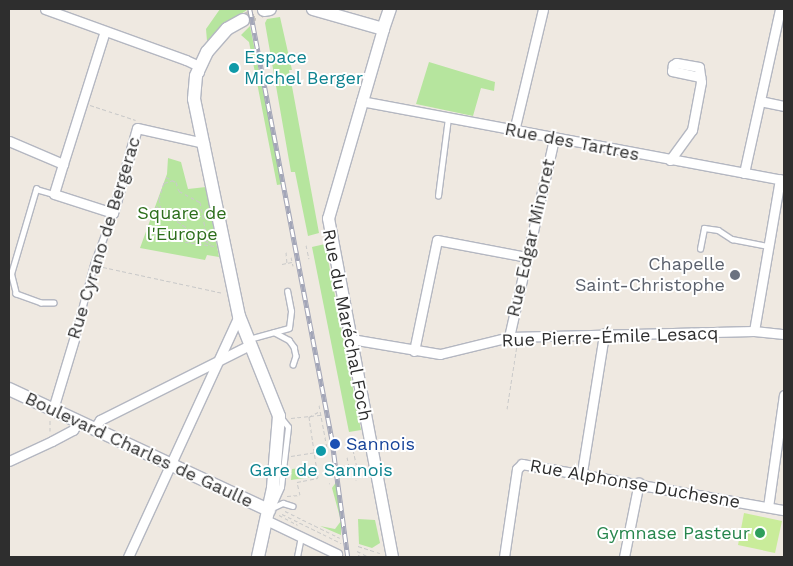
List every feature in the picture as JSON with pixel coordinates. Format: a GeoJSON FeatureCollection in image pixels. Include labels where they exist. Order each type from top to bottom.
{"type":"FeatureCollection","features":[{"type":"Feature","properties":{"kind":"main road"},"geometry":{"type":"LineString","coordinates":[[313,9],[383,30]]}},
{"type":"Feature","properties":{"kind":"main road","name":"Rue du Maréchal Foch"},"geometry":{"type":"LineString","coordinates":[[383,30],[390,9]]}},
{"type":"Feature","properties":{"kind":"main road"},"geometry":{"type":"LineString","coordinates":[[202,72],[201,109],[204,143],[218,245],[234,292],[239,316],[283,416],[270,518],[258,557]]}},
{"type":"Feature","properties":{"kind":"main road"},"geometry":{"type":"LineString","coordinates":[[202,72],[194,99],[204,143]]}},
{"type":"Feature","properties":{"kind":"main road","name":"Boulevard Charles de Gaulle"},"geometry":{"type":"LineString","coordinates":[[9,389],[170,464],[270,518]]}},
{"type":"Feature","properties":{"kind":"street"},"geometry":{"type":"LineString","coordinates":[[45,9],[105,31],[202,72]]}},
{"type":"Feature","properties":{"kind":"street"},"geometry":{"type":"LineString","coordinates":[[514,131],[543,9]]}},
{"type":"Feature","properties":{"kind":"street"},"geometry":{"type":"LineString","coordinates":[[744,173],[780,9]]}},
{"type":"Feature","properties":{"kind":"street","name":"Rue du Maréchal Foch"},"geometry":{"type":"LineString","coordinates":[[383,30],[328,218],[387,555]]}},
{"type":"Feature","properties":{"kind":"street"},"geometry":{"type":"LineString","coordinates":[[105,31],[54,194],[114,213]]}},
{"type":"Feature","properties":{"kind":"street"},"geometry":{"type":"LineString","coordinates":[[670,160],[692,130],[700,77]]}},
{"type":"Feature","properties":{"kind":"street","name":"Rue des Tartres"},"geometry":{"type":"LineString","coordinates":[[361,101],[554,139],[782,179]]}},
{"type":"Feature","properties":{"kind":"street"},"geometry":{"type":"LineString","coordinates":[[760,101],[784,106]]}},
{"type":"Feature","properties":{"kind":"street"},"geometry":{"type":"LineString","coordinates":[[137,128],[204,143]]}},
{"type":"Feature","properties":{"kind":"street","name":"Rue Cyrano de Bergerac"},"geometry":{"type":"LineString","coordinates":[[53,410],[94,265],[114,213],[137,128]]}},
{"type":"Feature","properties":{"kind":"street","name":"Rue Edgar Minoret"},"geometry":{"type":"LineString","coordinates":[[513,337],[527,257],[554,139]]}},
{"type":"Feature","properties":{"kind":"street"},"geometry":{"type":"LineString","coordinates":[[9,141],[63,164]]}},
{"type":"Feature","properties":{"kind":"street"},"geometry":{"type":"LineString","coordinates":[[754,331],[782,179]]}},
{"type":"Feature","properties":{"kind":"street"},"geometry":{"type":"LineString","coordinates":[[414,351],[437,240],[527,257]]}},
{"type":"Feature","properties":{"kind":"street"},"geometry":{"type":"LineString","coordinates":[[128,557],[215,362],[239,316]]}},
{"type":"Feature","properties":{"kind":"street","name":"Rue Pierre-Émile Lesacq"},"geometry":{"type":"LineString","coordinates":[[350,341],[357,340],[440,354],[513,337],[754,331],[784,334]]}},
{"type":"Feature","properties":{"kind":"street"},"geometry":{"type":"LineString","coordinates":[[582,472],[604,334]]}},
{"type":"Feature","properties":{"kind":"street"},"geometry":{"type":"LineString","coordinates":[[94,429],[100,420],[215,362],[249,342]]}},
{"type":"Feature","properties":{"kind":"street"},"geometry":{"type":"LineString","coordinates":[[768,507],[784,395]]}},
{"type":"Feature","properties":{"kind":"street"},"geometry":{"type":"LineString","coordinates":[[9,461],[74,430],[79,421]]}},
{"type":"Feature","properties":{"kind":"street","name":"Rue Alphonse Duchesne"},"geometry":{"type":"LineString","coordinates":[[504,557],[519,466],[528,463],[784,510]]}},
{"type":"Feature","properties":{"kind":"street"},"geometry":{"type":"LineString","coordinates":[[624,557],[639,482]]}},
{"type":"Feature","properties":{"kind":"street","name":"Boulevard Charles de Gaulle"},"geometry":{"type":"LineString","coordinates":[[270,518],[302,537],[337,554]]}},
{"type":"Feature","properties":{"kind":"lane"},"geometry":{"type":"LineString","coordinates":[[438,196],[448,118]]}},
{"type":"Feature","properties":{"kind":"lane"},"geometry":{"type":"LineString","coordinates":[[54,194],[36,188],[11,274],[16,294],[42,303],[54,302]]}},
{"type":"Feature","properties":{"kind":"lane"},"geometry":{"type":"LineString","coordinates":[[700,249],[704,228],[718,230],[732,239],[769,246]]}},
{"type":"Feature","properties":{"kind":"lane"},"geometry":{"type":"LineString","coordinates":[[249,342],[272,332],[289,328],[291,311],[287,291]]}},
{"type":"Feature","properties":{"kind":"lane"},"geometry":{"type":"LineString","coordinates":[[272,332],[280,334],[294,347],[296,356],[293,365]]}},
{"type":"Feature","properties":{"kind":"lane"},"geometry":{"type":"LineString","coordinates":[[270,518],[283,503],[293,506]]}},
{"type":"Feature","properties":{"kind":"lane"},"geometry":{"type":"LineString","coordinates":[[297,557],[302,537]]}},
{"type":"Feature","properties":{"kind":"path","name":"Rue Cyrano de Bergerac"},"geometry":{"type":"LineString","coordinates":[[82,102],[135,119],[137,128]]}},
{"type":"Feature","properties":{"kind":"path"},"geometry":{"type":"LineString","coordinates":[[166,177],[172,180],[179,191],[200,202],[208,243]]}},
{"type":"Feature","properties":{"kind":"path"},"geometry":{"type":"LineString","coordinates":[[162,209],[159,199],[164,183],[172,180]]}},
{"type":"Feature","properties":{"kind":"path"},"geometry":{"type":"LineString","coordinates":[[156,206],[208,243],[218,245]]}},
{"type":"Feature","properties":{"kind":"path"},"geometry":{"type":"LineString","coordinates":[[150,228],[159,238],[218,245]]}},
{"type":"Feature","properties":{"kind":"path"},"geometry":{"type":"LineString","coordinates":[[306,245],[309,259]]}},
{"type":"Feature","properties":{"kind":"path"},"geometry":{"type":"LineString","coordinates":[[286,252],[287,263]]}},
{"type":"Feature","properties":{"kind":"path"},"geometry":{"type":"LineString","coordinates":[[291,257],[292,266]]}},
{"type":"Feature","properties":{"kind":"path"},"geometry":{"type":"LineString","coordinates":[[282,264],[292,262]]}},
{"type":"Feature","properties":{"kind":"path"},"geometry":{"type":"LineString","coordinates":[[94,265],[221,293],[234,292]]}},
{"type":"Feature","properties":{"kind":"path"},"geometry":{"type":"LineString","coordinates":[[506,409],[513,337]]}},
{"type":"Feature","properties":{"kind":"path"},"geometry":{"type":"LineString","coordinates":[[319,405],[327,448]]}},
{"type":"Feature","properties":{"kind":"path"},"geometry":{"type":"LineString","coordinates":[[52,442],[50,435],[53,410]]}},
{"type":"Feature","properties":{"kind":"path"},"geometry":{"type":"LineString","coordinates":[[309,417],[320,411]]}},
{"type":"Feature","properties":{"kind":"path"},"geometry":{"type":"LineString","coordinates":[[283,416],[292,419],[321,416]]}},
{"type":"Feature","properties":{"kind":"path"},"geometry":{"type":"LineString","coordinates":[[287,496],[300,495],[298,482],[318,478],[309,417]]}},
{"type":"Feature","properties":{"kind":"path"},"geometry":{"type":"LineString","coordinates":[[350,437],[357,468]]}},
{"type":"Feature","properties":{"kind":"path"},"geometry":{"type":"LineString","coordinates":[[351,441],[355,440]]}},
{"type":"Feature","properties":{"kind":"path"},"geometry":{"type":"LineString","coordinates":[[291,456],[315,452]]}},
{"type":"Feature","properties":{"kind":"path"},"geometry":{"type":"LineString","coordinates":[[347,457],[350,471]]}},
{"type":"Feature","properties":{"kind":"path"},"geometry":{"type":"LineString","coordinates":[[332,460],[334,475]]}},
{"type":"Feature","properties":{"kind":"path"},"geometry":{"type":"LineString","coordinates":[[287,501],[288,488]]}},
{"type":"Feature","properties":{"kind":"path"},"geometry":{"type":"LineString","coordinates":[[270,518],[282,514],[287,507]]}},
{"type":"Feature","properties":{"kind":"path"},"geometry":{"type":"LineString","coordinates":[[284,511],[340,538]]}},
{"type":"Feature","properties":{"kind":"path"},"geometry":{"type":"LineString","coordinates":[[282,514],[341,543]]}},
{"type":"Feature","properties":{"kind":"path"},"geometry":{"type":"LineString","coordinates":[[358,546],[387,555]]}},
{"type":"Feature","properties":{"kind":"path"},"geometry":{"type":"LineString","coordinates":[[357,551],[369,557]]}},
{"type":"Feature","properties":{"kind":"path"},"geometry":{"type":"LineString","coordinates":[[358,555],[363,557]]}},
{"type":"Feature","properties":{"kind":"green space"},"geometry":{"type":"Polygon","coordinates":[[[220,9],[247,10],[218,29],[207,41],[206,29],[220,9]]]}},
{"type":"Feature","properties":{"kind":"green space"},"geometry":{"type":"Polygon","coordinates":[[[280,17],[292,70],[289,70],[319,233],[308,236],[295,172],[291,172],[265,23],[267,19],[280,17]]]}},
{"type":"Feature","properties":{"kind":"green space"},"geometry":{"type":"Polygon","coordinates":[[[250,26],[283,184],[277,185],[249,42],[241,35],[250,26]]]}},
{"type":"Feature","properties":{"kind":"green space"},"geometry":{"type":"Polygon","coordinates":[[[429,62],[495,82],[494,91],[481,88],[473,116],[416,104],[429,62]]]}},
{"type":"Feature","properties":{"kind":"green space","name":"Square de l'Europe"},"geometry":{"type":"Polygon","coordinates":[[[168,158],[181,162],[188,189],[206,187],[219,257],[207,255],[205,260],[140,248],[167,174],[168,158]]]}},
{"type":"Feature","properties":{"kind":"green space"},"geometry":{"type":"Polygon","coordinates":[[[325,244],[361,430],[349,432],[312,247],[325,244]]]}},
{"type":"Feature","properties":{"kind":"green space"},"geometry":{"type":"Polygon","coordinates":[[[310,467],[311,477],[291,480],[292,469],[310,467]]]}},
{"type":"Feature","properties":{"kind":"green space"},"geometry":{"type":"Polygon","coordinates":[[[337,481],[341,521],[332,488],[337,481]]]}},
{"type":"Feature","properties":{"kind":"green space","name":"Gymnase Pasteur"},"geometry":{"type":"Polygon","coordinates":[[[744,513],[782,521],[775,553],[738,545],[744,513]]]}},
{"type":"Feature","properties":{"kind":"green space"},"geometry":{"type":"Polygon","coordinates":[[[358,519],[375,520],[380,543],[372,548],[359,544],[358,519]]]}},
{"type":"Feature","properties":{"kind":"green space"},"geometry":{"type":"Polygon","coordinates":[[[341,521],[341,535],[320,526],[335,529],[341,521]]]}},
{"type":"Feature","properties":{"kind":"tunnel"},"geometry":{"type":"LineString","coordinates":[[243,20],[264,10]]}},
{"type":"Feature","properties":{"kind":"railway"},"geometry":{"type":"LineString","coordinates":[[250,9],[332,439],[348,557]]}},
{"type":"Feature","properties":{"kind":"place","name":"Espace Michel Berger"},"geometry":{"type":"Point","coordinates":[234,68]}},
{"type":"Feature","properties":{"kind":"place","name":"Chapelle Saint-Christophe"},"geometry":{"type":"Point","coordinates":[735,275]}},
{"type":"Feature","properties":{"kind":"place","name":"Sannois"},"geometry":{"type":"Point","coordinates":[335,444]}},
{"type":"Feature","properties":{"kind":"place","name":"Gare de Sannois"},"geometry":{"type":"Point","coordinates":[321,451]}},
{"type":"Feature","properties":{"kind":"place","name":"Gymnase Pasteur"},"geometry":{"type":"Point","coordinates":[760,533]}}]}
